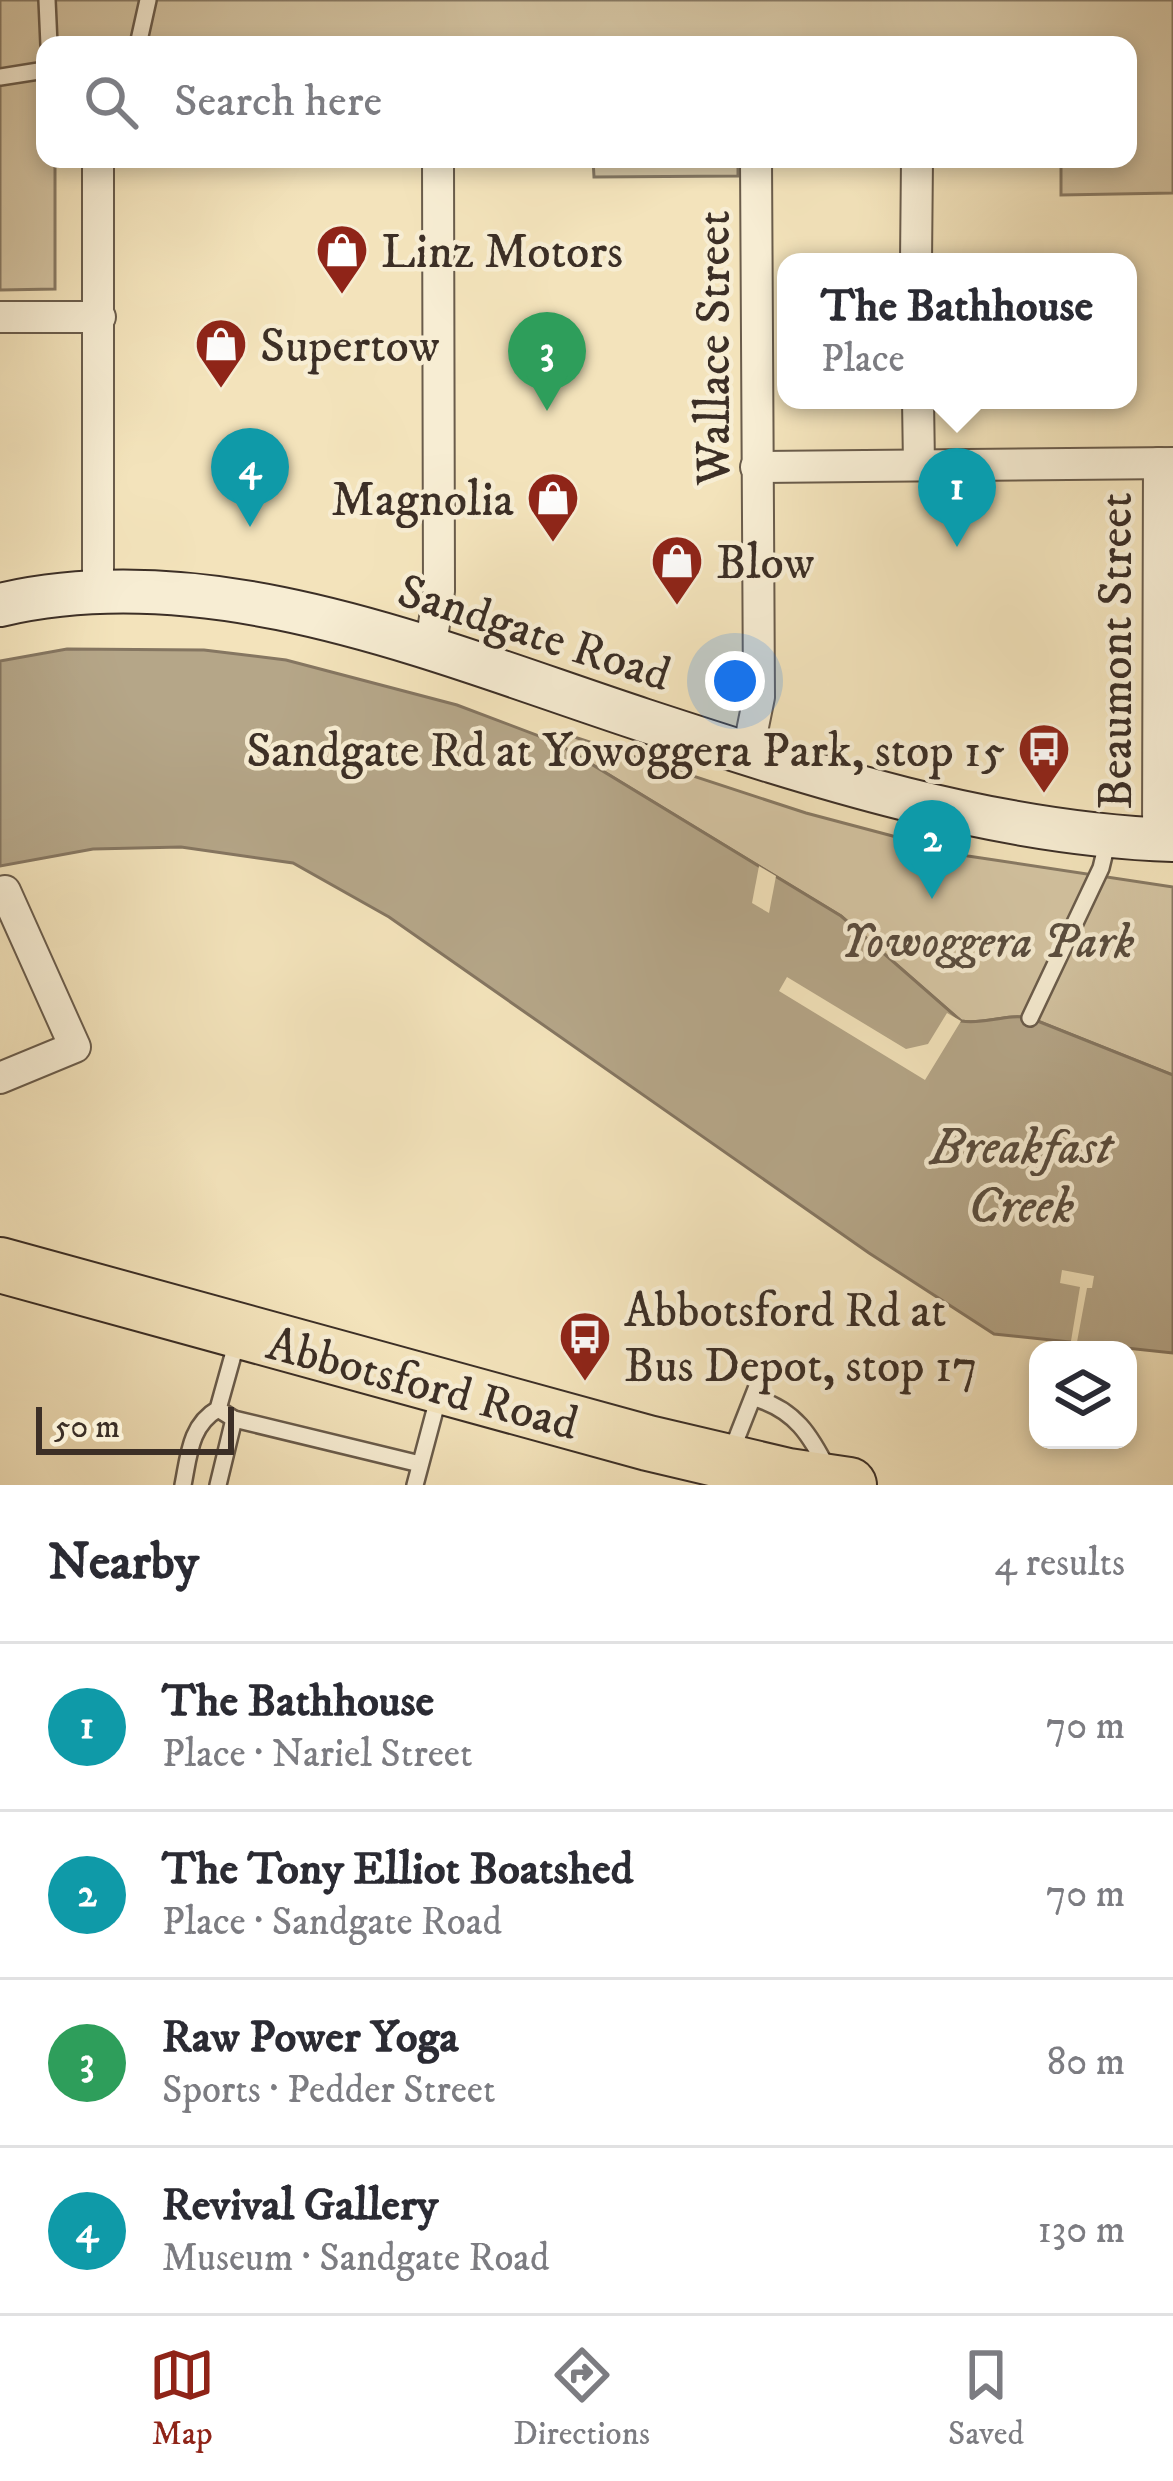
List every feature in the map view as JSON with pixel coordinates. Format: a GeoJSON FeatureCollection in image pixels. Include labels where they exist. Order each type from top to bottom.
{"type":"FeatureCollection","features":[{"type":"Feature","properties":{"kind":"highway","name":"Abbotsford Road"},"geometry":{"type":"LineString","coordinates":[[0,1264],[441,1387],[721,1474],[842,1484]]}},
{"type":"Feature","properties":{"kind":"main road","name":"Sandgate Road"},"geometry":{"type":"LineString","coordinates":[[0,605],[98,592],[182,594],[283,607],[934,806],[1108,836],[1166,839]]}},
{"type":"Feature","properties":{"kind":"street"},"geometry":{"type":"LineString","coordinates":[[98,168],[98,592]]}},
{"type":"Feature","properties":{"kind":"street"},"geometry":{"type":"LineString","coordinates":[[430,651],[439,591],[438,168]]}},
{"type":"Feature","properties":{"kind":"street","name":"Wallace Street"},"geometry":{"type":"LineString","coordinates":[[748,752],[759,697],[756,168]]}},
{"type":"Feature","properties":{"kind":"street"},"geometry":{"type":"LineString","coordinates":[[916,253],[917,168]]}},
{"type":"Feature","properties":{"kind":"street"},"geometry":{"type":"LineString","coordinates":[[0,317],[100,317]]}},
{"type":"Feature","properties":{"kind":"street"},"geometry":{"type":"LineString","coordinates":[[918,409],[919,465]]}},
{"type":"Feature","properties":{"kind":"street"},"geometry":{"type":"LineString","coordinates":[[756,467],[1166,463]]}},
{"type":"Feature","properties":{"kind":"street","name":"Beaumont Street"},"geometry":{"type":"LineString","coordinates":[[1166,463],[1166,839]]}},
{"type":"Feature","properties":{"kind":"street"},"geometry":{"type":"LineString","coordinates":[[0,1078],[75,1047],[5,891]]}},
{"type":"Feature","properties":{"kind":"lane"},"geometry":{"type":"LineString","coordinates":[[47,0],[49,36]]}},
{"type":"Feature","properties":{"kind":"lane"},"geometry":{"type":"LineString","coordinates":[[140,36],[148,0]]}},
{"type":"Feature","properties":{"kind":"lane"},"geometry":{"type":"LineString","coordinates":[[0,77],[36,71]]}},
{"type":"Feature","properties":{"kind":"lane"},"geometry":{"type":"LineString","coordinates":[[1030,1018],[1101,868],[1108,836]]}},
{"type":"Feature","properties":{"kind":"lane"},"geometry":{"type":"LineString","coordinates":[[183,1485],[196,1430],[218,1409],[240,1332]]}},
{"type":"Feature","properties":{"kind":"lane"},"geometry":{"type":"LineString","coordinates":[[415,1485],[441,1387]]}},
{"type":"Feature","properties":{"kind":"lane"},"geometry":{"type":"LineString","coordinates":[[721,1474],[756,1391],[792,1414],[842,1484]]}},
{"type":"Feature","properties":{"kind":"lane"},"geometry":{"type":"LineString","coordinates":[[218,1409],[235,1419],[420,1464]]}},
{"type":"Feature","properties":{"kind":"lane"},"geometry":{"type":"LineString","coordinates":[[235,1419],[218,1484],[240,1485]]}},
{"type":"Feature","properties":{"kind":"green space"},"geometry":{"type":"Polygon","coordinates":[[[0,0],[1173,0],[1173,193],[1061,195],[1061,168],[1137,168],[1137,36],[36,36],[36,168],[55,168],[55,289],[0,290],[0,0]]]}},
{"type":"Feature","properties":{"kind":"green space"},"geometry":{"type":"Polygon","coordinates":[[[594,168],[738,168],[738,176],[594,177],[594,168]]]}},
{"type":"Feature","properties":{"kind":"green space","name":"Yowoggera Park"},"geometry":{"type":"Polygon","coordinates":[[[562,733],[806,813],[968,856],[1173,887],[1173,1075],[1030,1018],[961,1021],[841,916],[555,742],[562,733]]]}},
{"type":"Feature","properties":{"kind":"water","name":"Breakfast Creek"},"geometry":{"type":"Polygon","coordinates":[[[67,649],[204,650],[286,660],[457,705],[555,742],[841,916],[961,1021],[1030,1018],[1173,1075],[1173,1353],[1137,1349],[1137,1341],[1060,1341],[994,1334],[869,1253],[389,917],[293,863],[181,847],[93,849],[0,866],[0,661],[67,649]]]}},
{"type":"Feature","properties":{"kind":"pier"},"geometry":{"type":"Polygon","coordinates":[[[759,866],[776,876],[769,913],[752,903],[759,866]]]}},
{"type":"Feature","properties":{"kind":"pier"},"geometry":{"type":"Polygon","coordinates":[[[787,977],[906,1049],[928,1044],[947,1013],[961,1021],[925,1080],[779,991],[787,977]]]}},
{"type":"Feature","properties":{"kind":"pier"},"geometry":{"type":"Polygon","coordinates":[[[1062,1270],[1094,1276],[1092,1288],[1087,1288],[1077,1341],[1071,1341],[1080,1287],[1060,1283],[1062,1270]]]}},
{"type":"Feature","properties":{"kind":"place","name":"Linz Motors"},"geometry":{"type":"Point","coordinates":[342,296]}},
{"type":"Feature","properties":{"kind":"place","name":"Supertow"},"geometry":{"type":"Point","coordinates":[221,390]}},
{"type":"Feature","properties":{"kind":"place","name":"Raw Power Yoga"},"geometry":{"type":"Point","coordinates":[547,411]}},
{"type":"Feature","properties":{"kind":"place","name":"Revival Gallery"},"geometry":{"type":"Point","coordinates":[250,527]}},
{"type":"Feature","properties":{"kind":"place","name":"Magnolia"},"geometry":{"type":"Point","coordinates":[553,544]}},
{"type":"Feature","properties":{"kind":"place","name":"The Bathhouse"},"geometry":{"type":"Point","coordinates":[957,547]}},
{"type":"Feature","properties":{"kind":"place","name":"Blow"},"geometry":{"type":"Point","coordinates":[677,607]}},
{"type":"Feature","properties":{"kind":"place","name":"Sandgate Rd at Yowoggera Park, stop 15"},"geometry":{"type":"Point","coordinates":[1044,795]}},
{"type":"Feature","properties":{"kind":"place","name":"The Tony Elliot Boatshed"},"geometry":{"type":"Point","coordinates":[932,899]}},
{"type":"Feature","properties":{"kind":"place","name":"Abbotsford Rd at Bus Depot, stop 17"},"geometry":{"type":"Point","coordinates":[585,1383]}}]}
